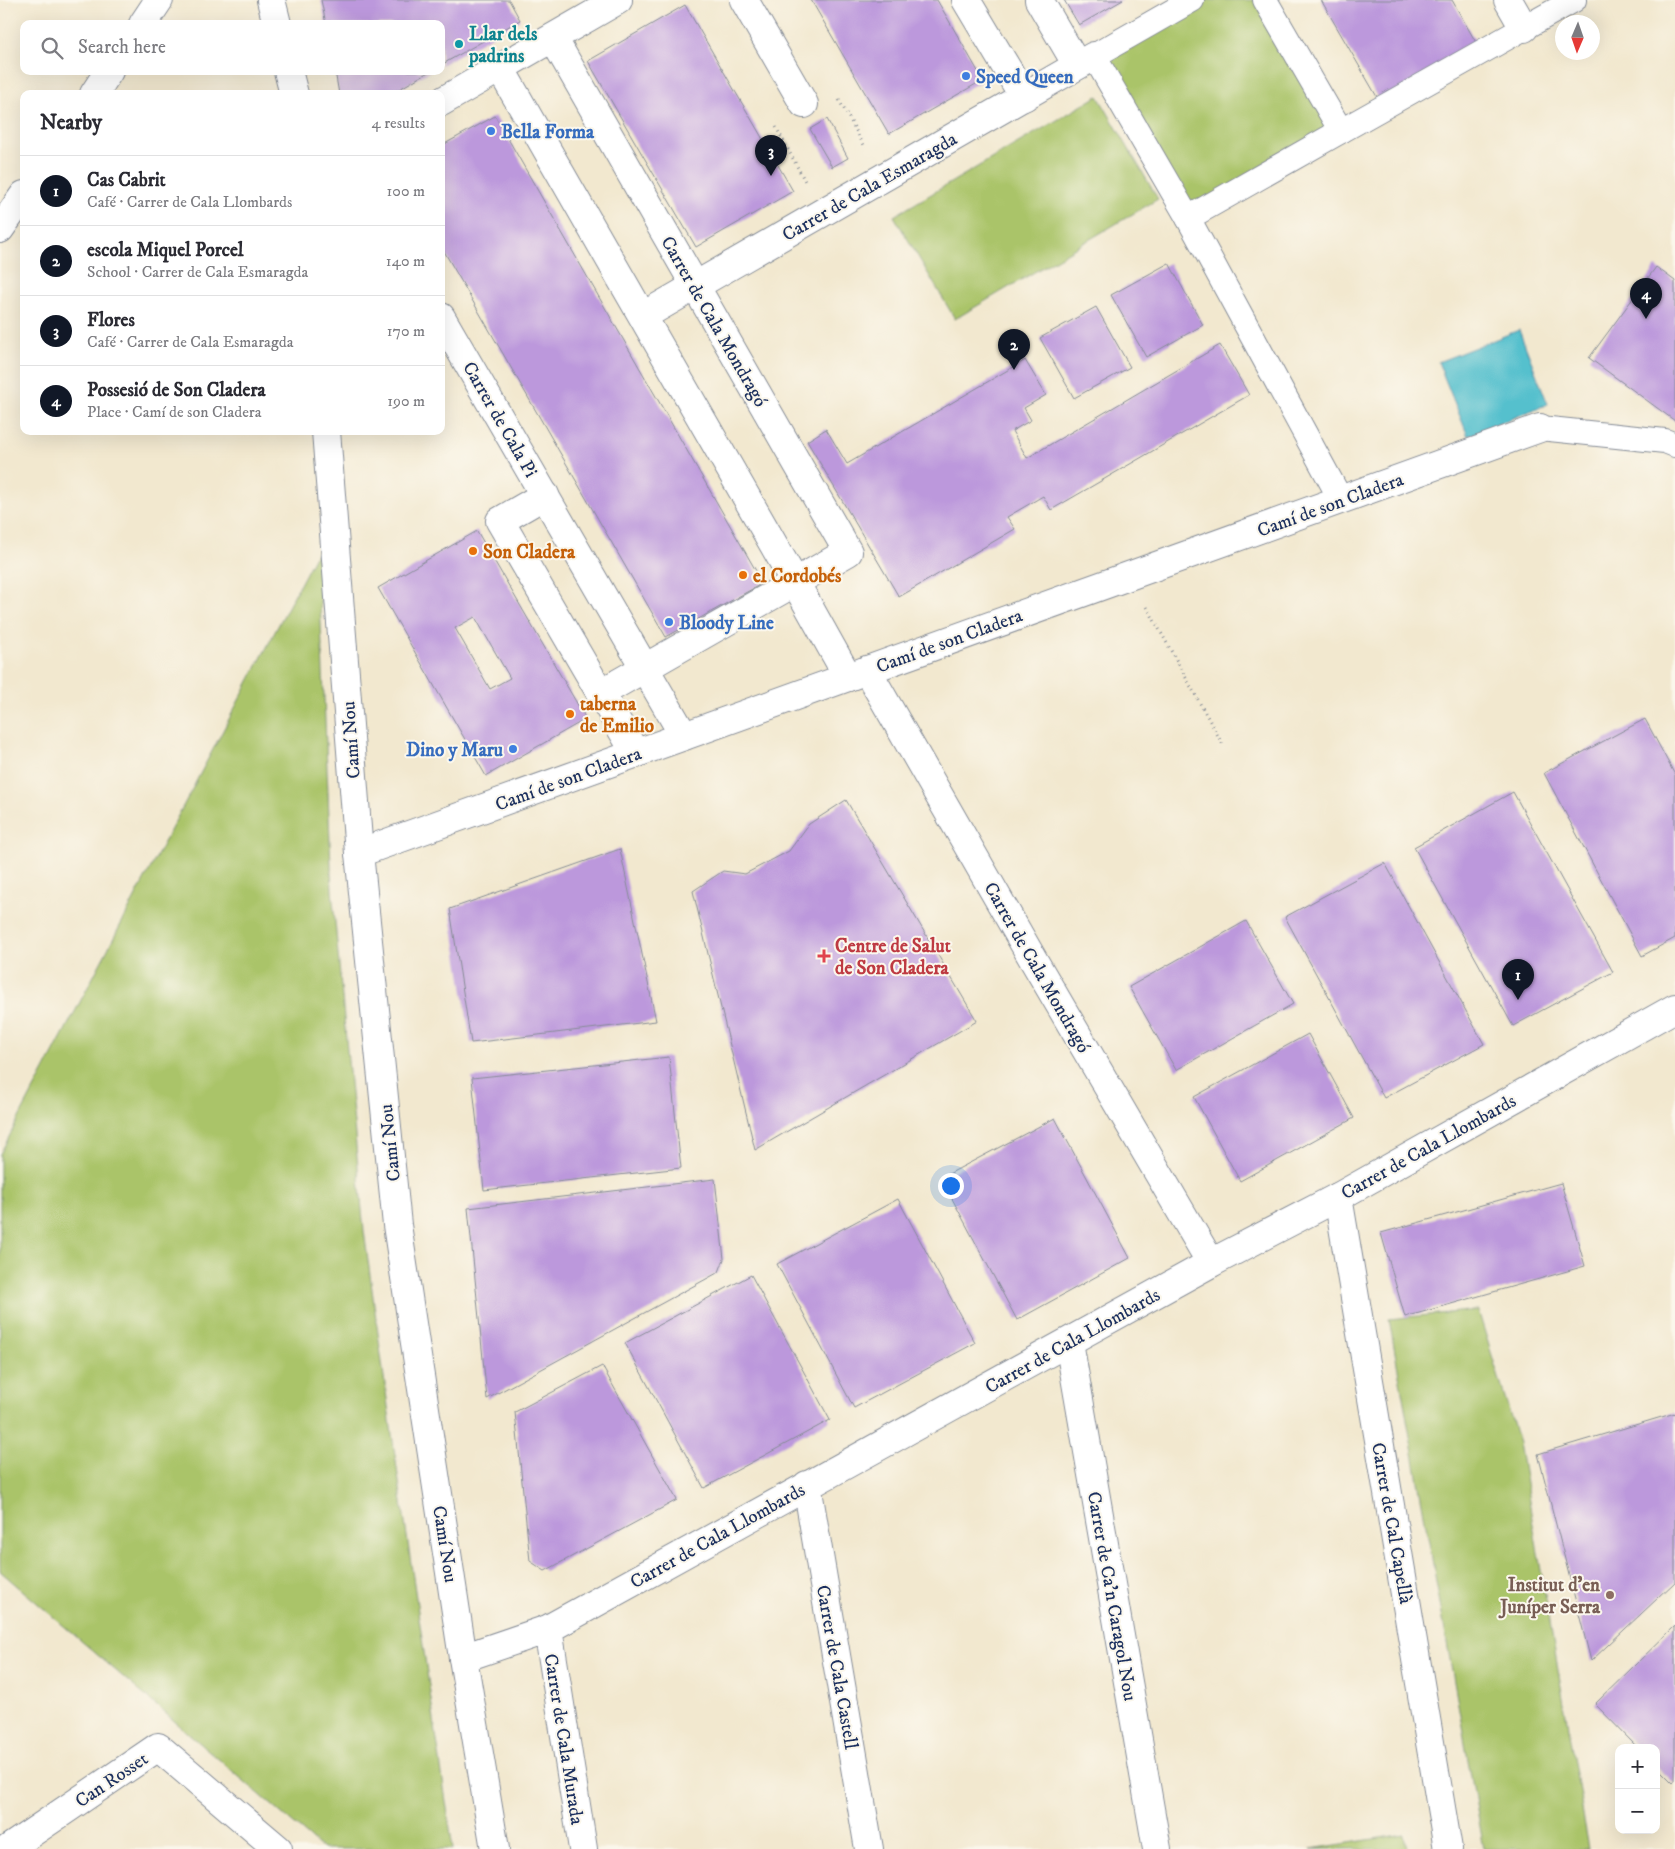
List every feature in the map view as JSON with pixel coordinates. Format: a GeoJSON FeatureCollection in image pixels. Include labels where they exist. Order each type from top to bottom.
{"type":"FeatureCollection","features":[{"type":"Feature","properties":{"kind":"street"},"geometry":{"type":"LineString","coordinates":[[145,20],[159,0]]}},
{"type":"Feature","properties":{"kind":"street"},"geometry":{"type":"LineString","coordinates":[[271,0],[276,20]]}},
{"type":"Feature","properties":{"kind":"street"},"geometry":{"type":"LineString","coordinates":[[445,100],[618,0]]}},
{"type":"Feature","properties":{"kind":"street"},"geometry":{"type":"LineString","coordinates":[[744,0],[804,104]]}},
{"type":"Feature","properties":{"kind":"street"},"geometry":{"type":"LineString","coordinates":[[966,0],[1024,96]]}},
{"type":"Feature","properties":{"kind":"street"},"geometry":{"type":"LineString","coordinates":[[1039,0],[1086,61],[1188,218],[1341,500]]}},
{"type":"Feature","properties":{"kind":"street"},"geometry":{"type":"LineString","coordinates":[[1086,61],[1192,0]]}},
{"type":"Feature","properties":{"kind":"street"},"geometry":{"type":"LineString","coordinates":[[1265,0],[1341,131]]}},
{"type":"Feature","properties":{"kind":"street"},"geometry":{"type":"LineString","coordinates":[[1508,0],[1524,28]]}},
{"type":"Feature","properties":{"kind":"street"},"geometry":{"type":"LineString","coordinates":[[1188,218],[1574,0]]}},
{"type":"Feature","properties":{"kind":"street","name":"Carrer de Cala Mondragó"},"geometry":{"type":"LineString","coordinates":[[553,38],[848,552],[795,582]]}},
{"type":"Feature","properties":{"kind":"street","name":"Carrer de Cala Esmaragda"},"geometry":{"type":"LineString","coordinates":[[643,316],[1086,61]]}},
{"type":"Feature","properties":{"kind":"street","name":"Carrer de Cala Mondragó"},"geometry":{"type":"LineString","coordinates":[[500,68],[795,582],[857,674],[1034,961],[1211,1263]]}},
{"type":"Feature","properties":{"kind":"street"},"geometry":{"type":"LineString","coordinates":[[97,90],[106,75]]}},
{"type":"Feature","properties":{"kind":"street"},"geometry":{"type":"LineString","coordinates":[[289,75],[293,90]]}},
{"type":"Feature","properties":{"kind":"street"},"geometry":{"type":"LineString","coordinates":[[0,229],[20,201]]}},
{"type":"Feature","properties":{"kind":"street","name":"Carrer de Cala Pi"},"geometry":{"type":"LineString","coordinates":[[445,324],[684,736]]}},
{"type":"Feature","properties":{"kind":"street"},"geometry":{"type":"LineString","coordinates":[[1540,428],[1665,441],[1675,445]]}},
{"type":"Feature","properties":{"kind":"street","name":"Camí de son Cladera"},"geometry":{"type":"LineString","coordinates":[[359,854],[1540,428]]}},
{"type":"Feature","properties":{"kind":"street","name":"Camí Nou"},"geometry":{"type":"LineString","coordinates":[[326,435],[359,854],[398,1225],[463,1658],[495,1849]]}},
{"type":"Feature","properties":{"kind":"street","name":"Carrer de Cala Pi"},"geometry":{"type":"LineString","coordinates":[[545,495],[500,521],[636,754]]}},
{"type":"Feature","properties":{"kind":"street"},"geometry":{"type":"LineString","coordinates":[[601,693],[795,582]]}},
{"type":"Feature","properties":{"kind":"street","name":"Carrer de Cala Llombards"},"geometry":{"type":"LineString","coordinates":[[463,1658],[548,1629],[1211,1263],[1338,1197],[1675,1008]]}},
{"type":"Feature","properties":{"kind":"street","name":"Carrer de Cal Capellà"},"geometry":{"type":"LineString","coordinates":[[1338,1197],[1448,1849]]}},
{"type":"Feature","properties":{"kind":"street","name":"Carrer de Ca'n Caragol Nou"},"geometry":{"type":"LineString","coordinates":[[1069,1342],[1157,1849]]}},
{"type":"Feature","properties":{"kind":"street","name":"Carrer de Cala Castell"},"geometry":{"type":"LineString","coordinates":[[807,1485],[869,1849]]}},
{"type":"Feature","properties":{"kind":"street","name":"Carrer de Cala Murada"},"geometry":{"type":"LineString","coordinates":[[548,1629],[583,1849]]}},
{"type":"Feature","properties":{"kind":"street","name":"Can Rosset"},"geometry":{"type":"LineString","coordinates":[[8,1849],[158,1747],[278,1849]]}},
{"type":"Feature","properties":{"kind":"path"},"geometry":{"type":"LineString","coordinates":[[822,213],[773,121],[834,89],[881,179]]}},
{"type":"Feature","properties":{"kind":"path"},"geometry":{"type":"LineString","coordinates":[[1130,576],[1223,745]]}},
{"type":"Feature","properties":{"kind":"green space"},"geometry":{"type":"Polygon","coordinates":[[[1192,0],[1265,0],[1341,131],[1188,218],[1094,56],[1192,0]]]}},
{"type":"Feature","properties":{"kind":"green space"},"geometry":{"type":"Polygon","coordinates":[[[1098,96],[1158,199],[955,319],[894,216],[1098,96]]]}},
{"type":"Feature","properties":{"kind":"green space"},"geometry":{"type":"Polygon","coordinates":[[[318,550],[332,890],[364,1231],[453,1849],[323,1849],[0,1571],[0,1154],[318,550]]]}},
{"type":"Feature","properties":{"kind":"green space"},"geometry":{"type":"Polygon","coordinates":[[[1478,1310],[1519,1443],[1589,1849],[1484,1849],[1389,1319],[1478,1310]]]}},
{"type":"Feature","properties":{"kind":"green space"},"geometry":{"type":"Polygon","coordinates":[[[1405,1834],[1407,1849],[1311,1849],[1405,1834]]]}},
{"type":"Feature","properties":{"kind":"water"},"geometry":{"type":"Polygon","coordinates":[[[1519,330],[1548,404],[1468,436],[1438,362],[1519,330]]]}},
{"type":"Feature","properties":{"kind":"building","name":"Llar dels padrins"},"geometry":{"type":"Polygon","coordinates":[[[321,0],[509,0],[520,20],[445,63],[445,20],[325,20],[321,0]]]}},
{"type":"Feature","properties":{"kind":"building"},"geometry":{"type":"Polygon","coordinates":[[[811,0],[937,0],[983,80],[889,134],[811,0]]]}},
{"type":"Feature","properties":{"kind":"building"},"geometry":{"type":"Polygon","coordinates":[[[1064,0],[1123,0],[1079,25],[1064,0]]]}},
{"type":"Feature","properties":{"kind":"building"},"geometry":{"type":"Polygon","coordinates":[[[1321,0],[1452,0],[1478,46],[1380,102],[1321,0]]]}},
{"type":"Feature","properties":{"kind":"building"},"geometry":{"type":"Polygon","coordinates":[[[685,5],[793,191],[696,247],[588,61],[685,5]]]}},
{"type":"Feature","properties":{"kind":"building","name":"Llar dels padrins"},"geometry":{"type":"Polygon","coordinates":[[[336,75],[423,75],[398,90],[338,90],[336,75]]]}},
{"type":"Feature","properties":{"kind":"building"},"geometry":{"type":"Polygon","coordinates":[[[495,116],[763,583],[666,637],[445,253],[445,144],[495,116]]]}},
{"type":"Feature","properties":{"kind":"building"},"geometry":{"type":"Polygon","coordinates":[[[827,119],[848,158],[832,167],[810,129],[827,119]]]}},
{"type":"Feature","properties":{"kind":"building"},"geometry":{"type":"Polygon","coordinates":[[[1169,263],[1203,325],[1146,357],[1111,295],[1169,263]]]}},
{"type":"Feature","properties":{"kind":"building"},"geometry":{"type":"Polygon","coordinates":[[[1656,267],[1675,281],[1675,421],[1589,358],[1656,267]]]}},
{"type":"Feature","properties":{"kind":"building"},"geometry":{"type":"Polygon","coordinates":[[[1096,307],[1130,367],[1074,398],[1040,338],[1096,307]]]}},
{"type":"Feature","properties":{"kind":"building"},"geometry":{"type":"Polygon","coordinates":[[[1220,345],[1249,395],[1051,510],[1043,496],[1007,517],[1015,529],[899,597],[807,441],[826,429],[847,464],[1025,360],[1046,395],[1024,408],[1031,420],[1012,431],[1027,458],[1220,345]]]}},
{"type":"Feature","properties":{"kind":"building"},"geometry":{"type":"Polygon","coordinates":[[[477,531],[586,719],[486,776],[378,588],[477,531]],[[475,617],[455,628],[490,689],[510,678],[475,617]]]}},
{"type":"Feature","properties":{"kind":"building"},"geometry":{"type":"Polygon","coordinates":[[[1645,719],[1675,775],[1675,938],[1642,956],[1544,773],[1645,719]]]}},
{"type":"Feature","properties":{"kind":"building"},"geometry":{"type":"Polygon","coordinates":[[[1513,792],[1613,972],[1513,1026],[1414,847],[1513,792]]]}},
{"type":"Feature","properties":{"kind":"building","name":"Centre de Salut de Son Cladera"},"geometry":{"type":"Polygon","coordinates":[[[846,800],[977,1021],[755,1150],[693,891],[723,871],[745,874],[789,851],[809,824],[846,800]]]}},
{"type":"Feature","properties":{"kind":"building"},"geometry":{"type":"Polygon","coordinates":[[[620,849],[656,1021],[471,1043],[450,909],[620,849]]]}},
{"type":"Feature","properties":{"kind":"building"},"geometry":{"type":"Polygon","coordinates":[[[1385,863],[1484,1044],[1384,1098],[1285,917],[1385,863]]]}},
{"type":"Feature","properties":{"kind":"building"},"geometry":{"type":"Polygon","coordinates":[[[1246,921],[1293,1004],[1176,1070],[1129,987],[1246,921]]]}},
{"type":"Feature","properties":{"kind":"building"},"geometry":{"type":"Polygon","coordinates":[[[1308,1034],[1354,1118],[1240,1181],[1194,1097],[1308,1034]]]}},
{"type":"Feature","properties":{"kind":"building"},"geometry":{"type":"Polygon","coordinates":[[[669,1057],[681,1168],[484,1190],[472,1078],[669,1057]]]}},
{"type":"Feature","properties":{"kind":"building"},"geometry":{"type":"Polygon","coordinates":[[[1055,1118],[1130,1258],[1017,1320],[941,1178],[1055,1118]]]}},
{"type":"Feature","properties":{"kind":"building"},"geometry":{"type":"Polygon","coordinates":[[[715,1179],[724,1259],[719,1272],[487,1399],[468,1208],[715,1179]]]}},
{"type":"Feature","properties":{"kind":"building"},"geometry":{"type":"Polygon","coordinates":[[[1561,1183],[1585,1266],[1405,1317],[1381,1233],[1561,1183]]]}},
{"type":"Feature","properties":{"kind":"building"},"geometry":{"type":"Polygon","coordinates":[[[898,1199],[975,1343],[854,1408],[777,1264],[898,1199]]]}},
{"type":"Feature","properties":{"kind":"building"},"geometry":{"type":"Polygon","coordinates":[[[751,1275],[830,1420],[704,1488],[625,1343],[751,1275]]]}},
{"type":"Feature","properties":{"kind":"building"},"geometry":{"type":"Polygon","coordinates":[[[602,1366],[677,1500],[545,1571],[530,1561],[515,1412],[602,1366]]]}},
{"type":"Feature","properties":{"kind":"building"},"geometry":{"type":"Polygon","coordinates":[[[1675,1413],[1675,1582],[1591,1661],[1538,1454],[1675,1413]]]}},
{"type":"Feature","properties":{"kind":"building"},"geometry":{"type":"Polygon","coordinates":[[[1675,1626],[1675,1781],[1673,1783],[1660,1770],[1660,1744],[1634,1744],[1595,1704],[1675,1626]]]}},
{"type":"Feature","properties":{"kind":"place","name":"Llar dels padrins"},"geometry":{"type":"Point","coordinates":[459,44]}},
{"type":"Feature","properties":{"kind":"place","name":"Speed Queen"},"geometry":{"type":"Point","coordinates":[966,76]}},
{"type":"Feature","properties":{"kind":"place","name":"Bella Forma"},"geometry":{"type":"Point","coordinates":[491,131]}},
{"type":"Feature","properties":{"kind":"place","name":"Flores"},"geometry":{"type":"Point","coordinates":[771,176]}},
{"type":"Feature","properties":{"kind":"place","name":"Possesió de Son Cladera"},"geometry":{"type":"Point","coordinates":[1646,319]}},
{"type":"Feature","properties":{"kind":"place","name":"escola Miquel Porcel"},"geometry":{"type":"Point","coordinates":[1014,370]}},
{"type":"Feature","properties":{"kind":"place","name":"Son Cladera"},"geometry":{"type":"Point","coordinates":[473,551]}},
{"type":"Feature","properties":{"kind":"place","name":"el Cordobés"},"geometry":{"type":"Point","coordinates":[743,575]}},
{"type":"Feature","properties":{"kind":"place","name":"Bloody Line"},"geometry":{"type":"Point","coordinates":[669,622]}},
{"type":"Feature","properties":{"kind":"place","name":"taberna de Emilio"},"geometry":{"type":"Point","coordinates":[570,714]}},
{"type":"Feature","properties":{"kind":"place","name":"Dino y Maru"},"geometry":{"type":"Point","coordinates":[513,749]}},
{"type":"Feature","properties":{"kind":"place","name":"Centre de Salut de Son Cladera"},"geometry":{"type":"Point","coordinates":[824,956]}},
{"type":"Feature","properties":{"kind":"place","name":"Cas Cabrit"},"geometry":{"type":"Point","coordinates":[1518,1000]}},
{"type":"Feature","properties":{"kind":"place","name":"Institut d'en Juníper Serra"},"geometry":{"type":"Point","coordinates":[1610,1595]}}]}
